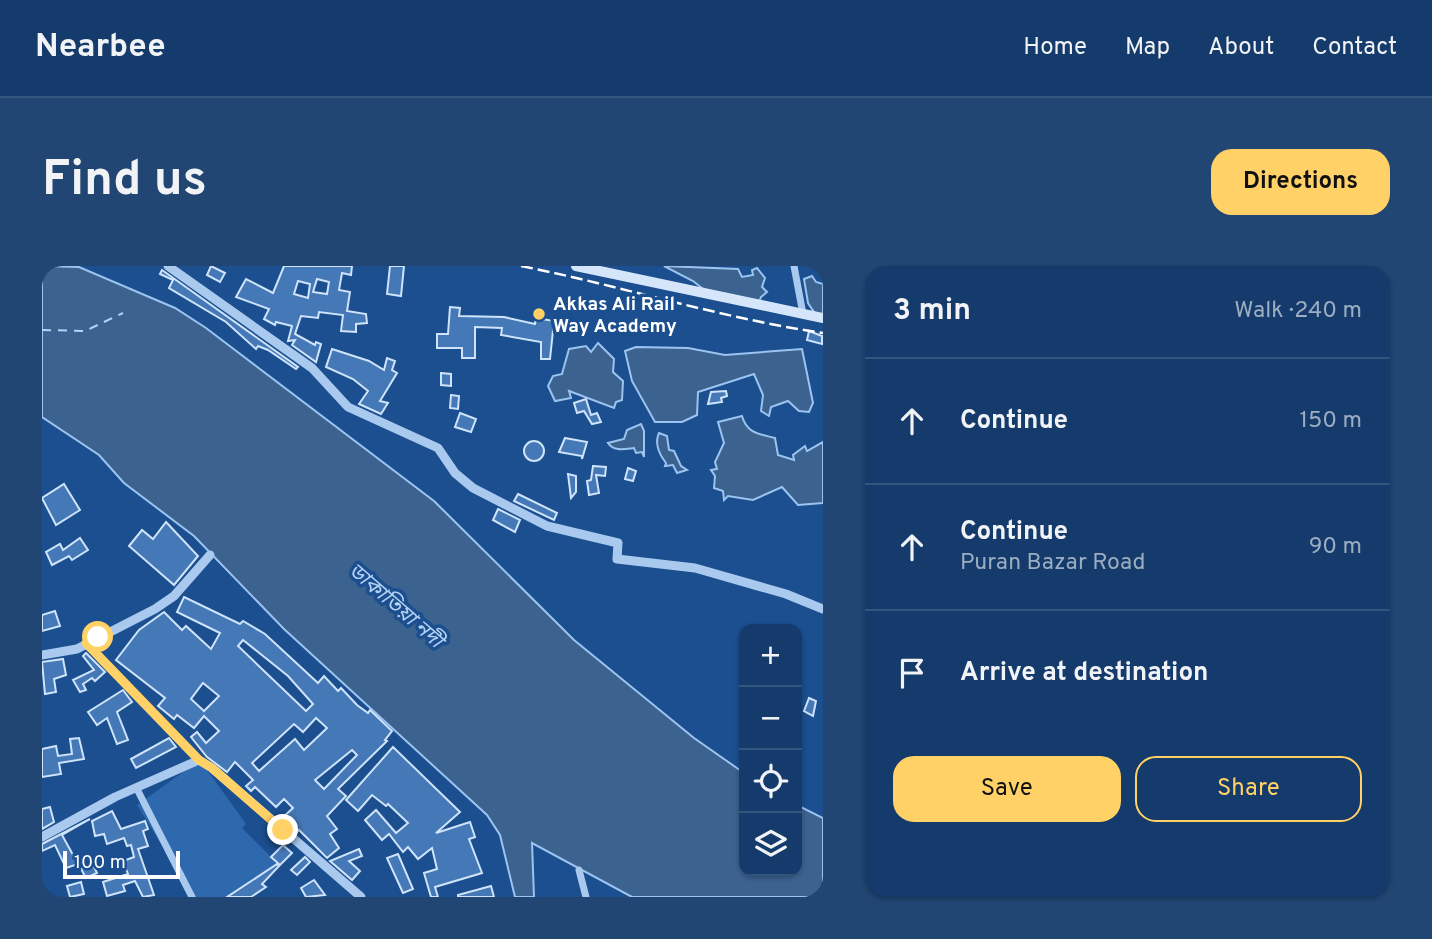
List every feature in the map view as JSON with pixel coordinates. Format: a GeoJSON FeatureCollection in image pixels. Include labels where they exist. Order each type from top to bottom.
{"type":"FeatureCollection","features":[{"type":"Feature","properties":{"kind":"main road"},"geometry":{"type":"LineString","coordinates":[[576,266],[823,318]]}},
{"type":"Feature","properties":{"kind":"street"},"geometry":{"type":"LineString","coordinates":[[168,266],[312,368],[348,407],[438,448],[455,473],[473,488],[547,526],[618,543],[617,559],[695,569],[786,594],[823,609]]}},
{"type":"Feature","properties":{"kind":"street"},"geometry":{"type":"LineString","coordinates":[[794,266],[803,314]]}},
{"type":"Feature","properties":{"kind":"street"},"geometry":{"type":"LineString","coordinates":[[42,654],[77,649],[167,603],[210,555]]}},
{"type":"Feature","properties":{"kind":"street"},"geometry":{"type":"LineString","coordinates":[[86,643],[199,760],[212,768],[361,897]]}},
{"type":"Feature","properties":{"kind":"street"},"geometry":{"type":"LineString","coordinates":[[42,837],[199,760]]}},
{"type":"Feature","properties":{"kind":"street"},"geometry":{"type":"LineString","coordinates":[[137,789],[192,897]]}},
{"type":"Feature","properties":{"kind":"street"},"geometry":{"type":"LineString","coordinates":[[579,870],[586,897]]}},
{"type":"Feature","properties":{"kind":"shaded area"},"geometry":{"type":"Polygon","coordinates":[[[200,760],[246,824],[242,828],[278,864],[226,897],[194,897],[137,805],[200,760]]]}},
{"type":"Feature","properties":{"kind":"water","name":"ডাকাতিয়া নদী"},"geometry":{"type":"Polygon","coordinates":[[[42,266],[79,267],[175,308],[206,328],[434,501],[574,640],[694,738],[739,770],[739,876],[802,876],[802,808],[823,818],[823,897],[632,897],[532,843],[534,897],[515,897],[500,835],[487,815],[284,629],[194,536],[124,483],[99,455],[42,417],[42,266]]]}},
{"type":"Feature","properties":{"kind":"water"},"geometry":{"type":"Polygon","coordinates":[[[664,266],[738,269],[742,277],[753,275],[752,270],[757,268],[765,278],[762,287],[767,292],[758,305],[716,299],[693,281],[664,266]]]}},
{"type":"Feature","properties":{"kind":"water"},"geometry":{"type":"Polygon","coordinates":[[[812,276],[816,282],[823,284],[823,319],[818,318],[808,303],[804,279],[812,276]]]}},
{"type":"Feature","properties":{"kind":"water"},"geometry":{"type":"Polygon","coordinates":[[[598,343],[614,359],[613,372],[623,381],[622,400],[616,402],[614,408],[569,391],[571,398],[555,401],[548,386],[553,376],[562,374],[569,349],[586,346],[591,352],[598,343]]]}},
{"type":"Feature","properties":{"kind":"water"},"geometry":{"type":"Polygon","coordinates":[[[636,347],[688,348],[725,355],[802,349],[813,403],[809,412],[799,411],[788,401],[771,407],[769,416],[761,411],[763,395],[754,374],[698,392],[697,415],[682,422],[655,422],[632,381],[625,351],[636,347]]]}},
{"type":"Feature","properties":{"kind":"water"},"geometry":{"type":"Polygon","coordinates":[[[742,416],[751,430],[775,438],[778,455],[794,460],[793,455],[805,446],[807,451],[823,442],[823,503],[798,505],[782,487],[753,500],[728,496],[724,500],[723,491],[714,488],[715,476],[711,470],[717,469],[715,462],[724,443],[718,422],[742,416]]]}},
{"type":"Feature","properties":{"kind":"water"},"geometry":{"type":"Polygon","coordinates":[[[641,424],[644,431],[644,457],[642,452],[636,453],[634,448],[616,449],[608,443],[624,439],[627,430],[641,424]]]}},
{"type":"Feature","properties":{"kind":"water"},"geometry":{"type":"Polygon","coordinates":[[[659,433],[667,436],[669,450],[674,451],[681,466],[687,470],[677,473],[673,465],[665,466],[657,445],[659,433]]]}},
{"type":"Feature","properties":{"kind":"building"},"geometry":{"type":"Polygon","coordinates":[[[211,266],[225,273],[220,282],[207,275],[211,266]]]}},
{"type":"Feature","properties":{"kind":"building"},"geometry":{"type":"Polygon","coordinates":[[[284,266],[352,266],[351,275],[342,273],[339,290],[350,292],[347,311],[366,314],[367,323],[356,324],[356,332],[341,331],[343,315],[319,312],[318,318],[301,316],[295,334],[315,345],[316,342],[321,344],[316,362],[292,345],[295,340],[288,341],[292,326],[276,322],[275,325],[264,319],[269,309],[236,297],[246,279],[273,293],[284,266]],[[317,279],[313,292],[327,294],[329,282],[317,279]],[[298,281],[294,294],[308,298],[310,284],[298,281]]]}},
{"type":"Feature","properties":{"kind":"building"},"geometry":{"type":"Polygon","coordinates":[[[390,266],[404,266],[401,296],[387,294],[390,266]]]}},
{"type":"Feature","properties":{"kind":"building"},"geometry":{"type":"Polygon","coordinates":[[[162,270],[298,367],[296,369],[268,350],[258,346],[256,349],[226,322],[169,288],[173,280],[160,274],[162,270]]]}},
{"type":"Feature","properties":{"kind":"building"},"geometry":{"type":"Polygon","coordinates":[[[450,307],[460,308],[459,316],[504,317],[535,324],[536,318],[554,321],[550,359],[541,359],[541,342],[501,335],[502,328],[475,327],[475,358],[462,358],[462,348],[437,348],[437,334],[448,334],[450,307]]]}},
{"type":"Feature","properties":{"kind":"building"},"geometry":{"type":"Polygon","coordinates":[[[809,331],[822,336],[822,344],[807,340],[809,331]]]}},
{"type":"Feature","properties":{"kind":"building"},"geometry":{"type":"Polygon","coordinates":[[[332,349],[369,361],[384,370],[387,358],[395,361],[392,370],[397,373],[380,401],[388,403],[381,414],[359,404],[368,391],[353,379],[326,367],[332,349]]]}},
{"type":"Feature","properties":{"kind":"building"},"geometry":{"type":"Polygon","coordinates":[[[441,373],[451,374],[451,386],[441,385],[441,373]]]}},
{"type":"Feature","properties":{"kind":"building"},"geometry":{"type":"Polygon","coordinates":[[[726,391],[727,396],[721,398],[722,402],[708,404],[711,392],[726,391]]]}},
{"type":"Feature","properties":{"kind":"building"},"geometry":{"type":"Polygon","coordinates":[[[451,395],[459,396],[458,409],[450,408],[451,395]]]}},
{"type":"Feature","properties":{"kind":"building"},"geometry":{"type":"Polygon","coordinates":[[[586,399],[591,415],[597,413],[601,422],[592,424],[584,411],[577,413],[574,403],[586,399]]]}},
{"type":"Feature","properties":{"kind":"building"},"geometry":{"type":"Polygon","coordinates":[[[460,413],[476,419],[471,432],[455,427],[460,413]]]}},
{"type":"Feature","properties":{"kind":"building"},"geometry":{"type":"Polygon","coordinates":[[[565,438],[587,442],[582,459],[582,456],[559,452],[565,438]]]}},
{"type":"Feature","properties":{"kind":"building"},"geometry":{"type":"Polygon","coordinates":[[[534,441],[541,444],[544,451],[541,458],[534,461],[527,458],[524,451],[527,444],[534,441]]]}},
{"type":"Feature","properties":{"kind":"building"},"geometry":{"type":"Polygon","coordinates":[[[593,466],[606,467],[605,476],[596,475],[599,493],[589,495],[587,481],[591,480],[593,466]]]}},
{"type":"Feature","properties":{"kind":"building"},"geometry":{"type":"Polygon","coordinates":[[[628,468],[636,471],[633,481],[625,479],[628,468]]]}},
{"type":"Feature","properties":{"kind":"building"},"geometry":{"type":"Polygon","coordinates":[[[568,474],[576,476],[576,492],[571,498],[568,474]]]}},
{"type":"Feature","properties":{"kind":"building"},"geometry":{"type":"Polygon","coordinates":[[[64,484],[80,510],[56,525],[42,498],[64,484]]]}},
{"type":"Feature","properties":{"kind":"building"},"geometry":{"type":"Polygon","coordinates":[[[518,494],[557,513],[554,520],[514,501],[518,494]]]}},
{"type":"Feature","properties":{"kind":"building"},"geometry":{"type":"Polygon","coordinates":[[[498,509],[520,520],[515,532],[493,520],[498,509]]]}},
{"type":"Feature","properties":{"kind":"building"},"geometry":{"type":"Polygon","coordinates":[[[166,522],[198,556],[174,585],[129,546],[142,530],[153,539],[166,522]]]}},
{"type":"Feature","properties":{"kind":"building"},"geometry":{"type":"Polygon","coordinates":[[[80,538],[88,550],[72,560],[69,556],[52,565],[46,552],[60,544],[63,550],[80,538]]]}},
{"type":"Feature","properties":{"kind":"building"},"geometry":{"type":"Polygon","coordinates":[[[184,597],[240,624],[243,621],[265,634],[318,683],[324,676],[338,691],[341,688],[357,705],[368,713],[370,710],[392,731],[385,740],[387,741],[338,789],[346,796],[327,816],[337,829],[330,834],[339,848],[327,858],[299,830],[297,832],[281,819],[293,808],[284,799],[276,807],[255,787],[251,791],[246,786],[253,780],[235,762],[227,772],[207,757],[191,737],[197,732],[206,743],[219,731],[204,716],[194,728],[177,715],[174,719],[158,706],[165,698],[116,660],[139,630],[164,612],[182,630],[186,626],[211,649],[220,633],[177,612],[184,597]],[[243,640],[238,646],[306,711],[313,704],[288,676],[243,640]],[[203,683],[191,699],[204,711],[219,696],[203,683]],[[316,718],[303,732],[294,724],[252,763],[259,771],[295,739],[304,750],[327,728],[316,718]],[[352,750],[315,780],[324,789],[357,755],[352,750]]]}},
{"type":"Feature","properties":{"kind":"building"},"geometry":{"type":"Polygon","coordinates":[[[55,611],[60,626],[42,631],[42,615],[55,611]]]}},
{"type":"Feature","properties":{"kind":"building"},"geometry":{"type":"Polygon","coordinates":[[[86,653],[105,672],[95,681],[92,678],[83,684],[86,690],[80,692],[73,680],[94,670],[83,656],[86,653]]]}},
{"type":"Feature","properties":{"kind":"building"},"geometry":{"type":"Polygon","coordinates":[[[63,659],[66,675],[54,679],[56,692],[45,694],[42,662],[63,659]]]}},
{"type":"Feature","properties":{"kind":"building"},"geometry":{"type":"Polygon","coordinates":[[[123,690],[132,702],[117,712],[128,740],[117,744],[107,718],[97,725],[88,712],[123,690]]]}},
{"type":"Feature","properties":{"kind":"building"},"geometry":{"type":"Polygon","coordinates":[[[809,698],[816,701],[813,716],[804,711],[809,698]]]}},
{"type":"Feature","properties":{"kind":"building"},"geometry":{"type":"Polygon","coordinates":[[[79,738],[84,759],[59,763],[61,774],[42,777],[42,749],[56,746],[58,756],[72,754],[70,739],[79,738]]]}},
{"type":"Feature","properties":{"kind":"building"},"geometry":{"type":"Polygon","coordinates":[[[169,738],[176,747],[136,768],[131,759],[169,738]]]}},
{"type":"Feature","properties":{"kind":"building"},"geometry":{"type":"Polygon","coordinates":[[[393,747],[460,812],[436,833],[470,822],[475,837],[469,839],[482,873],[435,887],[438,897],[431,897],[424,873],[437,869],[432,848],[418,859],[408,847],[403,852],[389,834],[382,840],[365,820],[376,810],[396,833],[408,823],[388,804],[386,806],[372,795],[358,811],[346,800],[393,747]]]}},
{"type":"Feature","properties":{"kind":"building"},"geometry":{"type":"Polygon","coordinates":[[[50,807],[54,822],[42,829],[42,809],[50,807]]]}},
{"type":"Feature","properties":{"kind":"building"},"geometry":{"type":"Polygon","coordinates":[[[112,811],[121,829],[145,821],[148,829],[143,831],[148,846],[138,849],[154,895],[143,897],[135,881],[123,885],[125,891],[107,896],[103,882],[128,874],[123,861],[134,857],[131,845],[127,846],[124,838],[107,844],[104,834],[95,836],[92,821],[112,811]]]}},
{"type":"Feature","properties":{"kind":"building"},"geometry":{"type":"Polygon","coordinates":[[[90,819],[62,835],[78,864],[66,868],[55,845],[42,851],[42,844],[90,819]]]}},
{"type":"Feature","properties":{"kind":"building"},"geometry":{"type":"Polygon","coordinates":[[[283,845],[292,853],[280,865],[271,857],[283,845]]]}},
{"type":"Feature","properties":{"kind":"building"},"geometry":{"type":"Polygon","coordinates":[[[359,849],[362,856],[349,861],[360,871],[352,880],[330,861],[359,849]]]}},
{"type":"Feature","properties":{"kind":"building"},"geometry":{"type":"Polygon","coordinates":[[[398,854],[413,889],[403,893],[387,858],[398,854]]]}},
{"type":"Feature","properties":{"kind":"building"},"geometry":{"type":"Polygon","coordinates":[[[305,857],[310,862],[297,875],[291,870],[305,857]]]}},
{"type":"Feature","properties":{"kind":"building"},"geometry":{"type":"Polygon","coordinates":[[[92,863],[97,873],[86,878],[81,869],[92,863]]]}},
{"type":"Feature","properties":{"kind":"building"},"geometry":{"type":"Polygon","coordinates":[[[277,864],[279,866],[262,884],[266,887],[251,897],[227,897],[277,864]]]}},
{"type":"Feature","properties":{"kind":"building"},"geometry":{"type":"Polygon","coordinates":[[[314,880],[325,895],[306,897],[301,888],[314,880]]]}},
{"type":"Feature","properties":{"kind":"building"},"geometry":{"type":"Polygon","coordinates":[[[81,882],[84,894],[70,897],[67,886],[81,882]]]}},
{"type":"Feature","properties":{"kind":"building"},"geometry":{"type":"Polygon","coordinates":[[[491,886],[494,897],[458,897],[458,895],[491,886]]]}},
{"type":"Feature","properties":{"kind":"ferry route"},"geometry":{"type":"LineString","coordinates":[[42,330],[85,331],[123,313]]}},
{"type":"Feature","properties":{"kind":"railway"},"geometry":{"type":"LineString","coordinates":[[521,266],[747,319],[823,333]]}},
{"type":"Feature","properties":{"kind":"place","name":"Akkas Ali Rail Way Academy"},"geometry":{"type":"Point","coordinates":[539,314]}},
{"type":"Feature","properties":{"kind":"route"},"geometry":{"type":"LineString","coordinates":[[98,637],[86,643],[199,760],[212,768],[283,830]]}}]}
